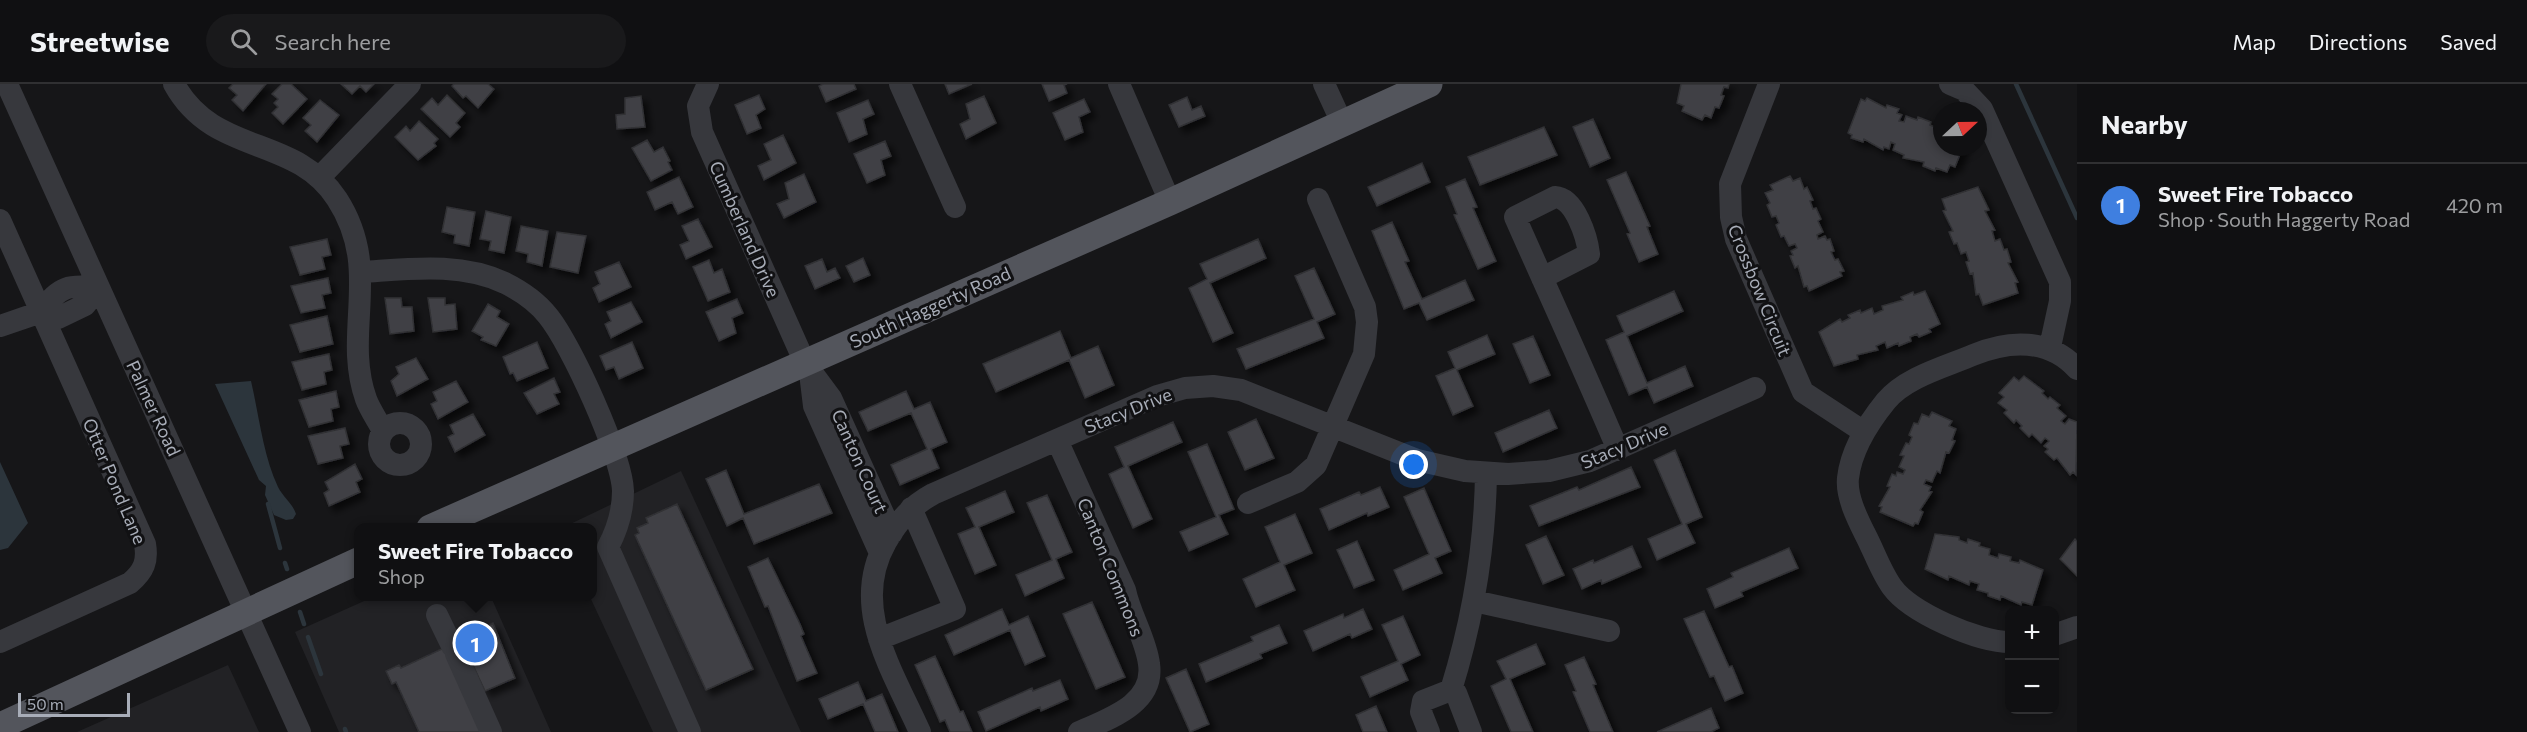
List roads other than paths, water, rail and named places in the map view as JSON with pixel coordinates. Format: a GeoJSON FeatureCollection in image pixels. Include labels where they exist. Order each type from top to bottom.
{"type":"FeatureCollection","features":[{"type":"Feature","properties":{"kind":"main road","name":"South Haggerty Road"},"geometry":{"type":"LineString","coordinates":[[441,523],[612,446],[808,368],[1429,84]]}},
{"type":"Feature","properties":{"kind":"main road"},"geometry":{"type":"LineString","coordinates":[[0,726],[354,563]]}},
{"type":"Feature","properties":{"kind":"street","name":"Palmer Road"},"geometry":{"type":"LineString","coordinates":[[7,84],[300,732]]}},
{"type":"Feature","properties":{"kind":"street"},"geometry":{"type":"LineString","coordinates":[[174,84],[186,102],[209,124],[238,140],[292,159],[319,178],[336,198],[347,216],[362,272],[361,369],[366,400],[383,431]]}},
{"type":"Feature","properties":{"kind":"street"},"geometry":{"type":"LineString","coordinates":[[319,178],[410,84]]}},
{"type":"Feature","properties":{"kind":"street"},"geometry":{"type":"LineString","coordinates":[[900,84],[955,207]]}},
{"type":"Feature","properties":{"kind":"street"},"geometry":{"type":"LineString","coordinates":[[1119,84],[1170,202]]}},
{"type":"Feature","properties":{"kind":"street"},"geometry":{"type":"LineString","coordinates":[[1324,84],[1342,123]]}},
{"type":"Feature","properties":{"kind":"street","name":"Crossbow Circuit"},"geometry":{"type":"LineString","coordinates":[[1770,84],[1730,184],[1731,217],[1736,238],[1803,392],[1864,432]]}},
{"type":"Feature","properties":{"kind":"street"},"geometry":{"type":"LineString","coordinates":[[1950,84],[1964,90],[1982,109],[2060,282],[2060,301],[2050,347]]}},
{"type":"Feature","properties":{"kind":"street","name":"Cumberland Drive"},"geometry":{"type":"LineString","coordinates":[[705,88],[698,106],[702,132],[808,368]]}},
{"type":"Feature","properties":{"kind":"street"},"geometry":{"type":"LineString","coordinates":[[1248,503],[1305,476],[1316,465],[1364,354],[1367,322],[1360,294],[1318,199]]}},
{"type":"Feature","properties":{"kind":"street"},"geometry":{"type":"LineString","coordinates":[[0,220],[41,312]]}},
{"type":"Feature","properties":{"kind":"street"},"geometry":{"type":"LineString","coordinates":[[362,272],[432,268],[459,270],[493,278],[521,292],[548,316],[562,335],[612,446],[623,490],[618,529],[608,547],[690,732]]}},
{"type":"Feature","properties":{"kind":"street"},"geometry":{"type":"LineString","coordinates":[[1542,278],[1618,450]]}},
{"type":"Feature","properties":{"kind":"street"},"geometry":{"type":"LineString","coordinates":[[0,326],[41,312],[52,295],[75,285],[99,288]]}},
{"type":"Feature","properties":{"kind":"street","name":"Otter Pond Lane"},"geometry":{"type":"LineString","coordinates":[[0,642],[130,583],[139,575],[147,556],[145,544],[41,312]]}},
{"type":"Feature","properties":{"kind":"street"},"geometry":{"type":"LineString","coordinates":[[2005,641],[1972,634],[1927,614],[1893,588],[1863,528],[1850,494],[1848,480],[1850,469],[1864,432],[1886,400],[1907,384],[2002,344],[2050,347],[2077,369]]}},
{"type":"Feature","properties":{"kind":"street","name":"Canton Court"},"geometry":{"type":"LineString","coordinates":[[808,368],[814,406],[837,435],[892,533],[873,571],[870,589],[871,607],[879,639],[920,732]]}},
{"type":"Feature","properties":{"kind":"street","name":"Stacy Drive"},"geometry":{"type":"LineString","coordinates":[[892,533],[901,517],[910,508],[990,462],[1057,440],[1160,395],[1199,386],[1241,390],[1417,460],[1486,473],[1549,471],[1590,461],[1755,388]]}},
{"type":"Feature","properties":{"kind":"street","name":"Canton Court"},"geometry":{"type":"LineString","coordinates":[[837,435],[880,553]]}},
{"type":"Feature","properties":{"kind":"street","name":"Canton Commons"},"geometry":{"type":"LineString","coordinates":[[1057,440],[1125,590],[1130,613],[1149,664],[1149,677],[1137,700],[1117,715],[1079,732]]}},
{"type":"Feature","properties":{"kind":"street"},"geometry":{"type":"LineString","coordinates":[[1451,690],[1474,601],[1485,530],[1486,473]]}},
{"type":"Feature","properties":{"kind":"street"},"geometry":{"type":"LineString","coordinates":[[879,639],[955,609],[910,508]]}},
{"type":"Feature","properties":{"kind":"street"},"geometry":{"type":"LineString","coordinates":[[1474,601],[1609,631]]}},
{"type":"Feature","properties":{"kind":"street"},"geometry":{"type":"LineString","coordinates":[[438,615],[491,732]]}},
{"type":"Feature","properties":{"kind":"street"},"geometry":{"type":"LineString","coordinates":[[2059,634],[2077,627]]}},
{"type":"Feature","properties":{"kind":"street"},"geometry":{"type":"LineString","coordinates":[[1430,732],[1421,712],[1423,701],[1451,690]]}},
{"type":"Feature","properties":{"kind":"street"},"geometry":{"type":"LineString","coordinates":[[1451,690],[1456,693],[1471,732]]}},
{"type":"Feature","properties":{"kind":"waterway"},"geometry":{"type":"LineString","coordinates":[[2016,84],[2077,218]]}},
{"type":"Feature","properties":{"kind":"waterway"},"geometry":{"type":"LineString","coordinates":[[268,504],[280,548]]}},
{"type":"Feature","properties":{"kind":"waterway"},"geometry":{"type":"LineString","coordinates":[[285,563],[287,569]]}},
{"type":"Feature","properties":{"kind":"waterway"},"geometry":{"type":"LineString","coordinates":[[300,612],[304,624]]}},
{"type":"Feature","properties":{"kind":"waterway"},"geometry":{"type":"LineString","coordinates":[[308,637],[321,674]]}},
{"type":"Feature","properties":{"kind":"place","name":"Sweet Fire Tobacco"},"geometry":{"type":"Point","coordinates":[475,643]}}]}
